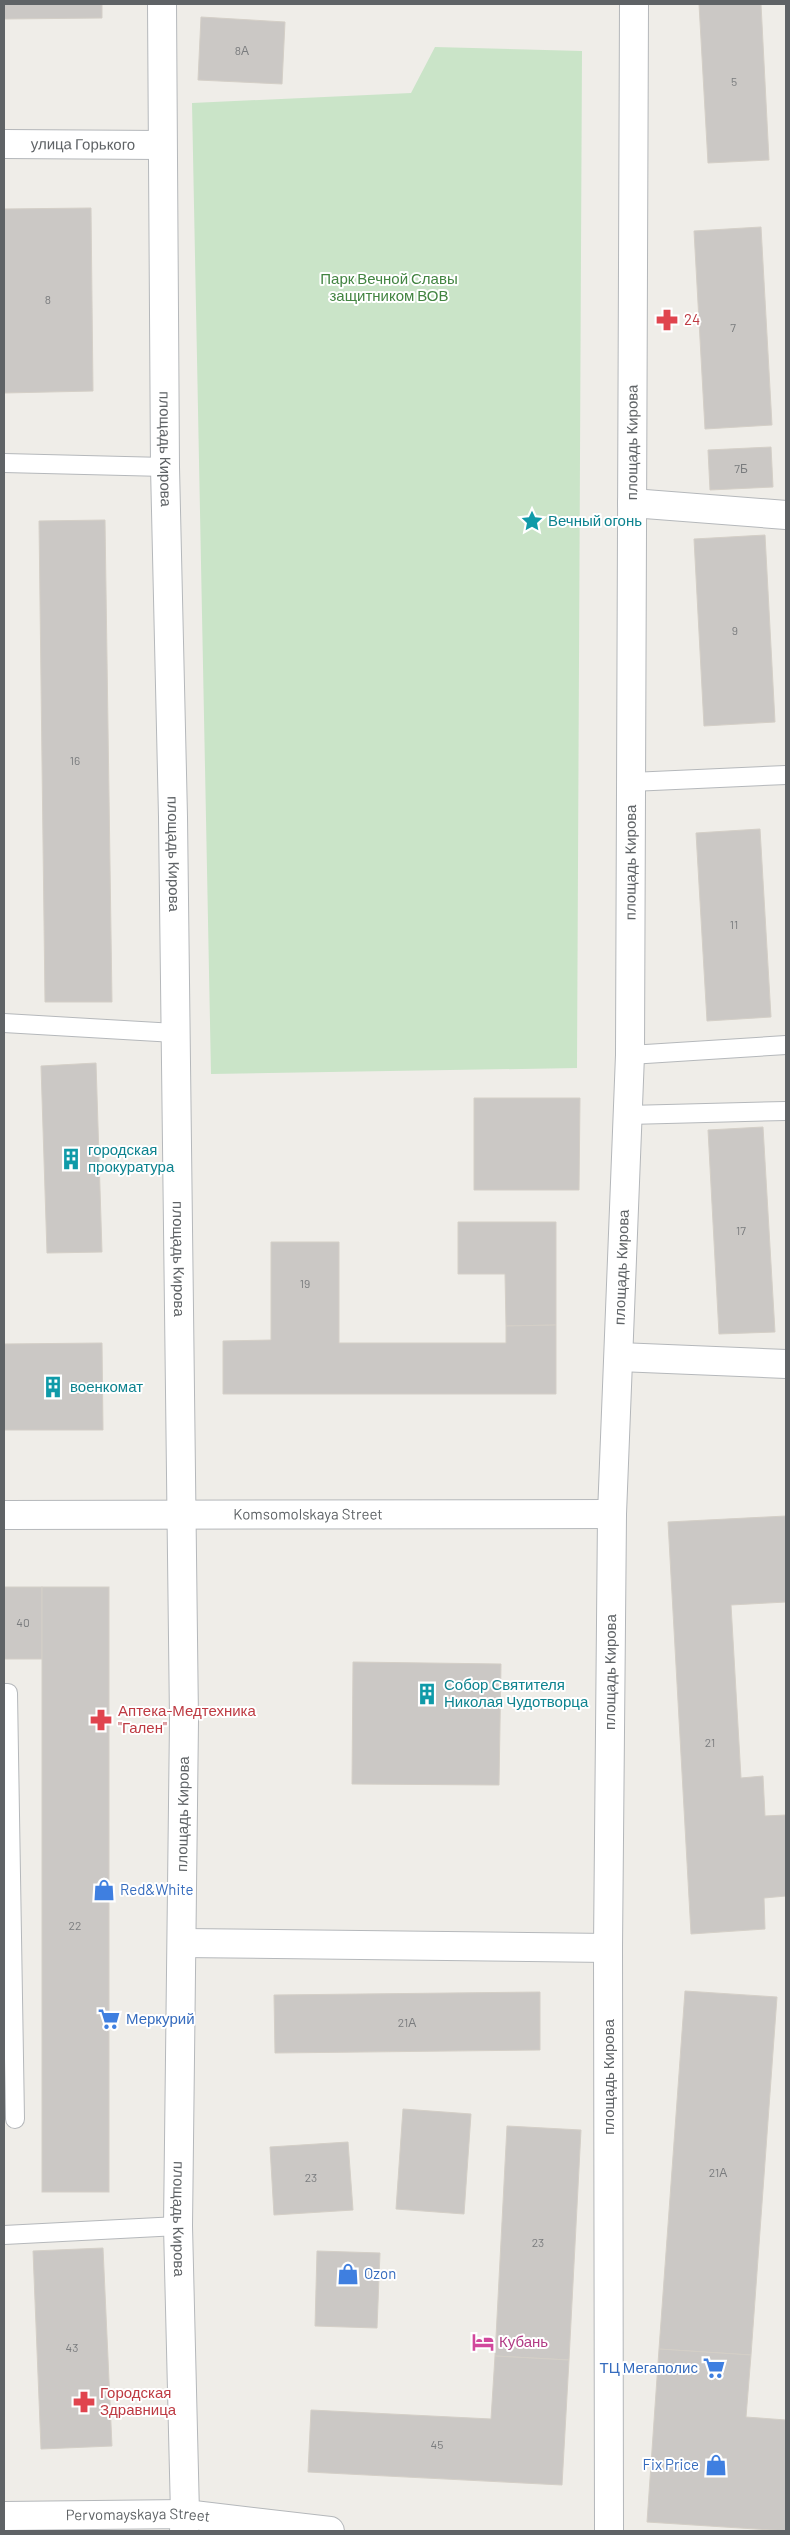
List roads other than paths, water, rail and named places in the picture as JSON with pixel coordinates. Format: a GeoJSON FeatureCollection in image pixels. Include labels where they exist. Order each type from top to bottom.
{"type":"FeatureCollection","features":[{"type":"Feature","properties":{"kind":"street","name":"площадь Кирова"},"geometry":{"type":"LineString","coordinates":[[162,4],[165,467],[184,1720],[178,2226],[184,2523]]}},
{"type":"Feature","properties":{"kind":"street","name":"площадь Кирова"},"geometry":{"type":"LineString","coordinates":[[610,2531],[608,1948],[612,1514],[630,1055],[634,4]]}},
{"type":"Feature","properties":{"kind":"street","name":"улица Горького"},"geometry":{"type":"LineString","coordinates":[[4,144],[162,145]]}},
{"type":"Feature","properties":{"kind":"street"},"geometry":{"type":"LineString","coordinates":[[632,503],[786,516]]}},
{"type":"Feature","properties":{"kind":"street"},"geometry":{"type":"LineString","coordinates":[[619,1357],[786,1364]]}},
{"type":"Feature","properties":{"kind":"street","name":"Komsomolskaya Street"},"geometry":{"type":"LineString","coordinates":[[4,1515],[612,1514]]}},
{"type":"Feature","properties":{"kind":"street"},"geometry":{"type":"LineString","coordinates":[[182,1943],[608,1948]]}},
{"type":"Feature","properties":{"kind":"street","name":"Pervomayskaya Street"},"geometry":{"type":"LineString","coordinates":[[4,2516],[330,2531]]}},
{"type":"Feature","properties":{"kind":"lane"},"geometry":{"type":"LineString","coordinates":[[4,464],[165,467]]}},
{"type":"Feature","properties":{"kind":"lane"},"geometry":{"type":"LineString","coordinates":[[631,782],[786,775]]}},
{"type":"Feature","properties":{"kind":"lane"},"geometry":{"type":"LineString","coordinates":[[4,1023],[175,1034]]}},
{"type":"Feature","properties":{"kind":"lane"},"geometry":{"type":"LineString","coordinates":[[630,1055],[786,1045]]}},
{"type":"Feature","properties":{"kind":"lane"},"geometry":{"type":"LineString","coordinates":[[628,1114],[786,1111]]}},
{"type":"Feature","properties":{"kind":"lane"},"geometry":{"type":"LineString","coordinates":[[4,1693],[8,1693],[15,2119]]}},
{"type":"Feature","properties":{"kind":"lane"},"geometry":{"type":"LineString","coordinates":[[4,2235],[178,2226]]}},
{"type":"Feature","properties":{"kind":"place","name":"24"},"geometry":{"type":"Point","coordinates":[667,320]}},
{"type":"Feature","properties":{"kind":"place","name":"Вечный огонь"},"geometry":{"type":"Point","coordinates":[532,521]}},
{"type":"Feature","properties":{"kind":"place","name":"городская прокуратура"},"geometry":{"type":"Point","coordinates":[71,1159]}},
{"type":"Feature","properties":{"kind":"place","name":"военкомат"},"geometry":{"type":"Point","coordinates":[53,1387]}},
{"type":"Feature","properties":{"kind":"place","name":"Собор Святителя Николая Чудотворца"},"geometry":{"type":"Point","coordinates":[427,1694]}},
{"type":"Feature","properties":{"kind":"place","name":"Аптека-Медтехника \"Гален\""},"geometry":{"type":"Point","coordinates":[101,1720]}},
{"type":"Feature","properties":{"kind":"place","name":"Red&White"},"geometry":{"type":"Point","coordinates":[104,1890]}},
{"type":"Feature","properties":{"kind":"place","name":"Меркурий"},"geometry":{"type":"Point","coordinates":[109,2019]}},
{"type":"Feature","properties":{"kind":"place","name":"Ozon"},"geometry":{"type":"Point","coordinates":[348,2274]}},
{"type":"Feature","properties":{"kind":"place","name":"Кубань"},"geometry":{"type":"Point","coordinates":[483,2342]}},
{"type":"Feature","properties":{"kind":"place","name":"ТЦ Мегаполис"},"geometry":{"type":"Point","coordinates":[714,2368]}},
{"type":"Feature","properties":{"kind":"place","name":"Городская Здравница"},"geometry":{"type":"Point","coordinates":[84,2402]}},
{"type":"Feature","properties":{"kind":"place","name":"Fix Price"},"geometry":{"type":"Point","coordinates":[716,2465]}},
{"type":"Feature","properties":{"kind":"park label","name":"Парк Вечной Славы защитником ВОВ"},"geometry":{"type":"Point","coordinates":[389,288]}}]}
